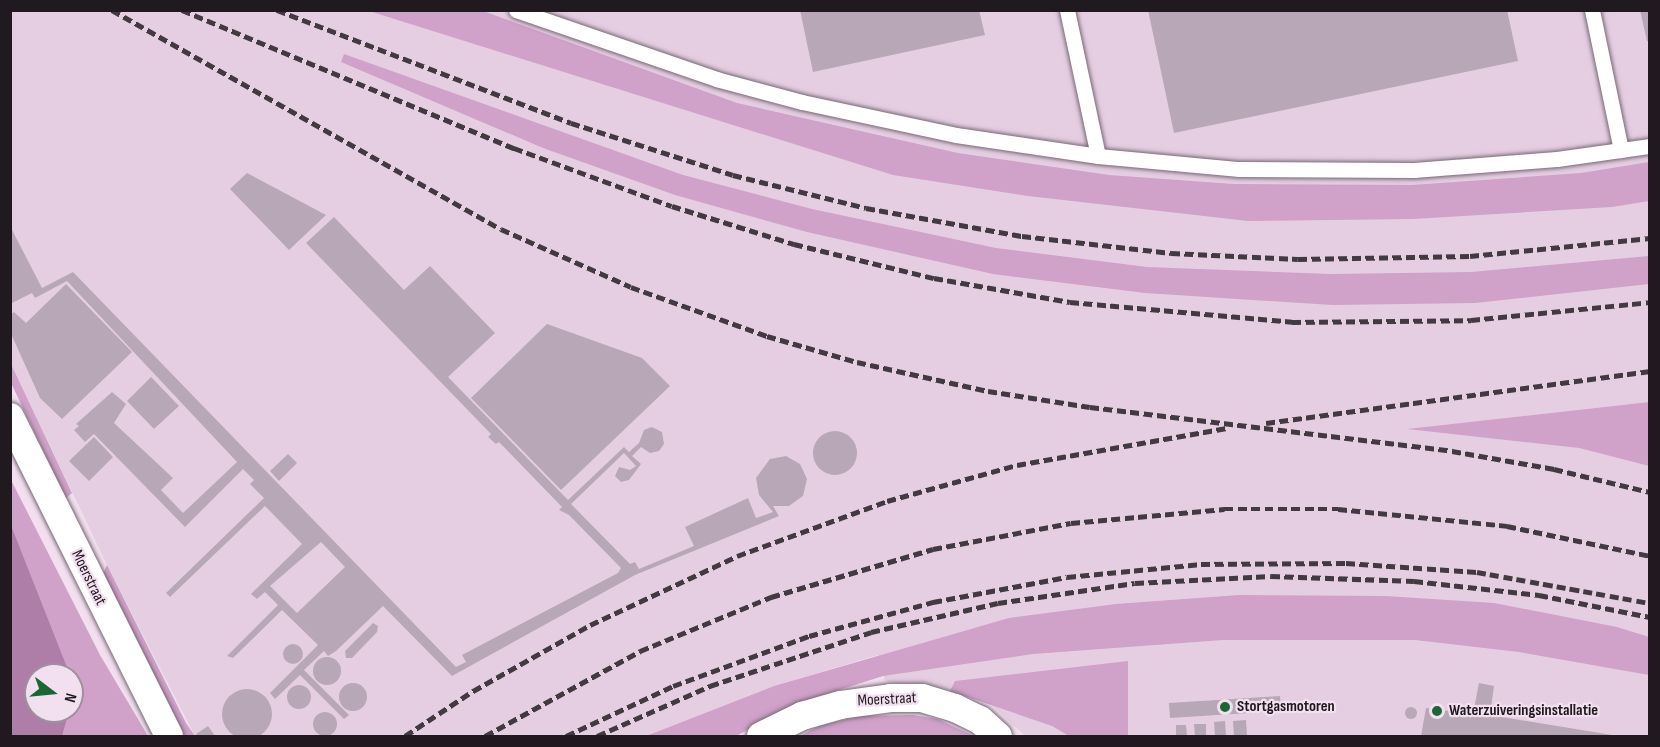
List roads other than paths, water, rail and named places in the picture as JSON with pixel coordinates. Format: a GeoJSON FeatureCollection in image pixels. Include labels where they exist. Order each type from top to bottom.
{"type":"FeatureCollection","features":[{"type":"Feature","properties":{"kind":"street","name":"Moerstraat"},"geometry":{"type":"LineString","coordinates":[[10,417],[169,736]]}},
{"type":"Feature","properties":{"kind":"street","name":"Moerstraat"},"geometry":{"type":"LineString","coordinates":[[761,736],[802,716],[867,699],[922,698],[989,728]]}},
{"type":"Feature","properties":{"kind":"lane"},"geometry":{"type":"LineString","coordinates":[[516,10],[541,15],[705,75],[802,102],[956,135],[1098,156],[1239,169],[1318,171],[1494,165],[1650,146]]}},
{"type":"Feature","properties":{"kind":"lane"},"geometry":{"type":"LineString","coordinates":[[1067,10],[1098,156]]}},
{"type":"Feature","properties":{"kind":"lane"},"geometry":{"type":"LineString","coordinates":[[1592,10],[1621,150]]}},
{"type":"Feature","properties":{"kind":"railway"},"geometry":{"type":"LineString","coordinates":[[112,10],[501,229],[631,287],[767,336],[857,362],[988,391],[1090,407],[1452,451],[1554,469],[1650,492]]}},
{"type":"Feature","properties":{"kind":"railway"},"geometry":{"type":"LineString","coordinates":[[182,10],[514,148],[672,206],[794,244],[934,278],[1070,302],[1292,322],[1471,320],[1650,302]]}},
{"type":"Feature","properties":{"kind":"railway"},"geometry":{"type":"LineString","coordinates":[[277,10],[571,123],[733,175],[866,208],[1022,236],[1171,253],[1298,259],[1470,256],[1650,238]]}},
{"type":"Feature","properties":{"kind":"railway"},"geometry":{"type":"LineString","coordinates":[[1266,423],[1650,371]]}},
{"type":"Feature","properties":{"kind":"railway"},"geometry":{"type":"LineString","coordinates":[[405,736],[473,691],[590,625],[737,556],[887,501],[1017,465],[1227,428]]}},
{"type":"Feature","properties":{"kind":"railway"},"geometry":{"type":"LineString","coordinates":[[485,736],[640,651],[771,597],[933,549],[1071,523],[1224,509],[1338,509],[1507,526],[1650,556]]}},
{"type":"Feature","properties":{"kind":"railway"},"geometry":{"type":"LineString","coordinates":[[566,736],[673,686],[809,636],[933,602],[1067,577],[1201,564],[1346,563],[1477,572],[1650,603]]}},
{"type":"Feature","properties":{"kind":"railway"},"geometry":{"type":"LineString","coordinates":[[597,736],[710,686],[871,632],[998,603],[1135,583],[1271,576],[1414,581],[1539,595],[1650,617]]}},
{"type":"Feature","properties":{"kind":"place","name":"Stortgasmotoren"},"geometry":{"type":"Point","coordinates":[1225,707]}},
{"type":"Feature","properties":{"kind":"place","name":"Waterzuiveringsinstallatie"},"geometry":{"type":"Point","coordinates":[1437,711]}}]}
